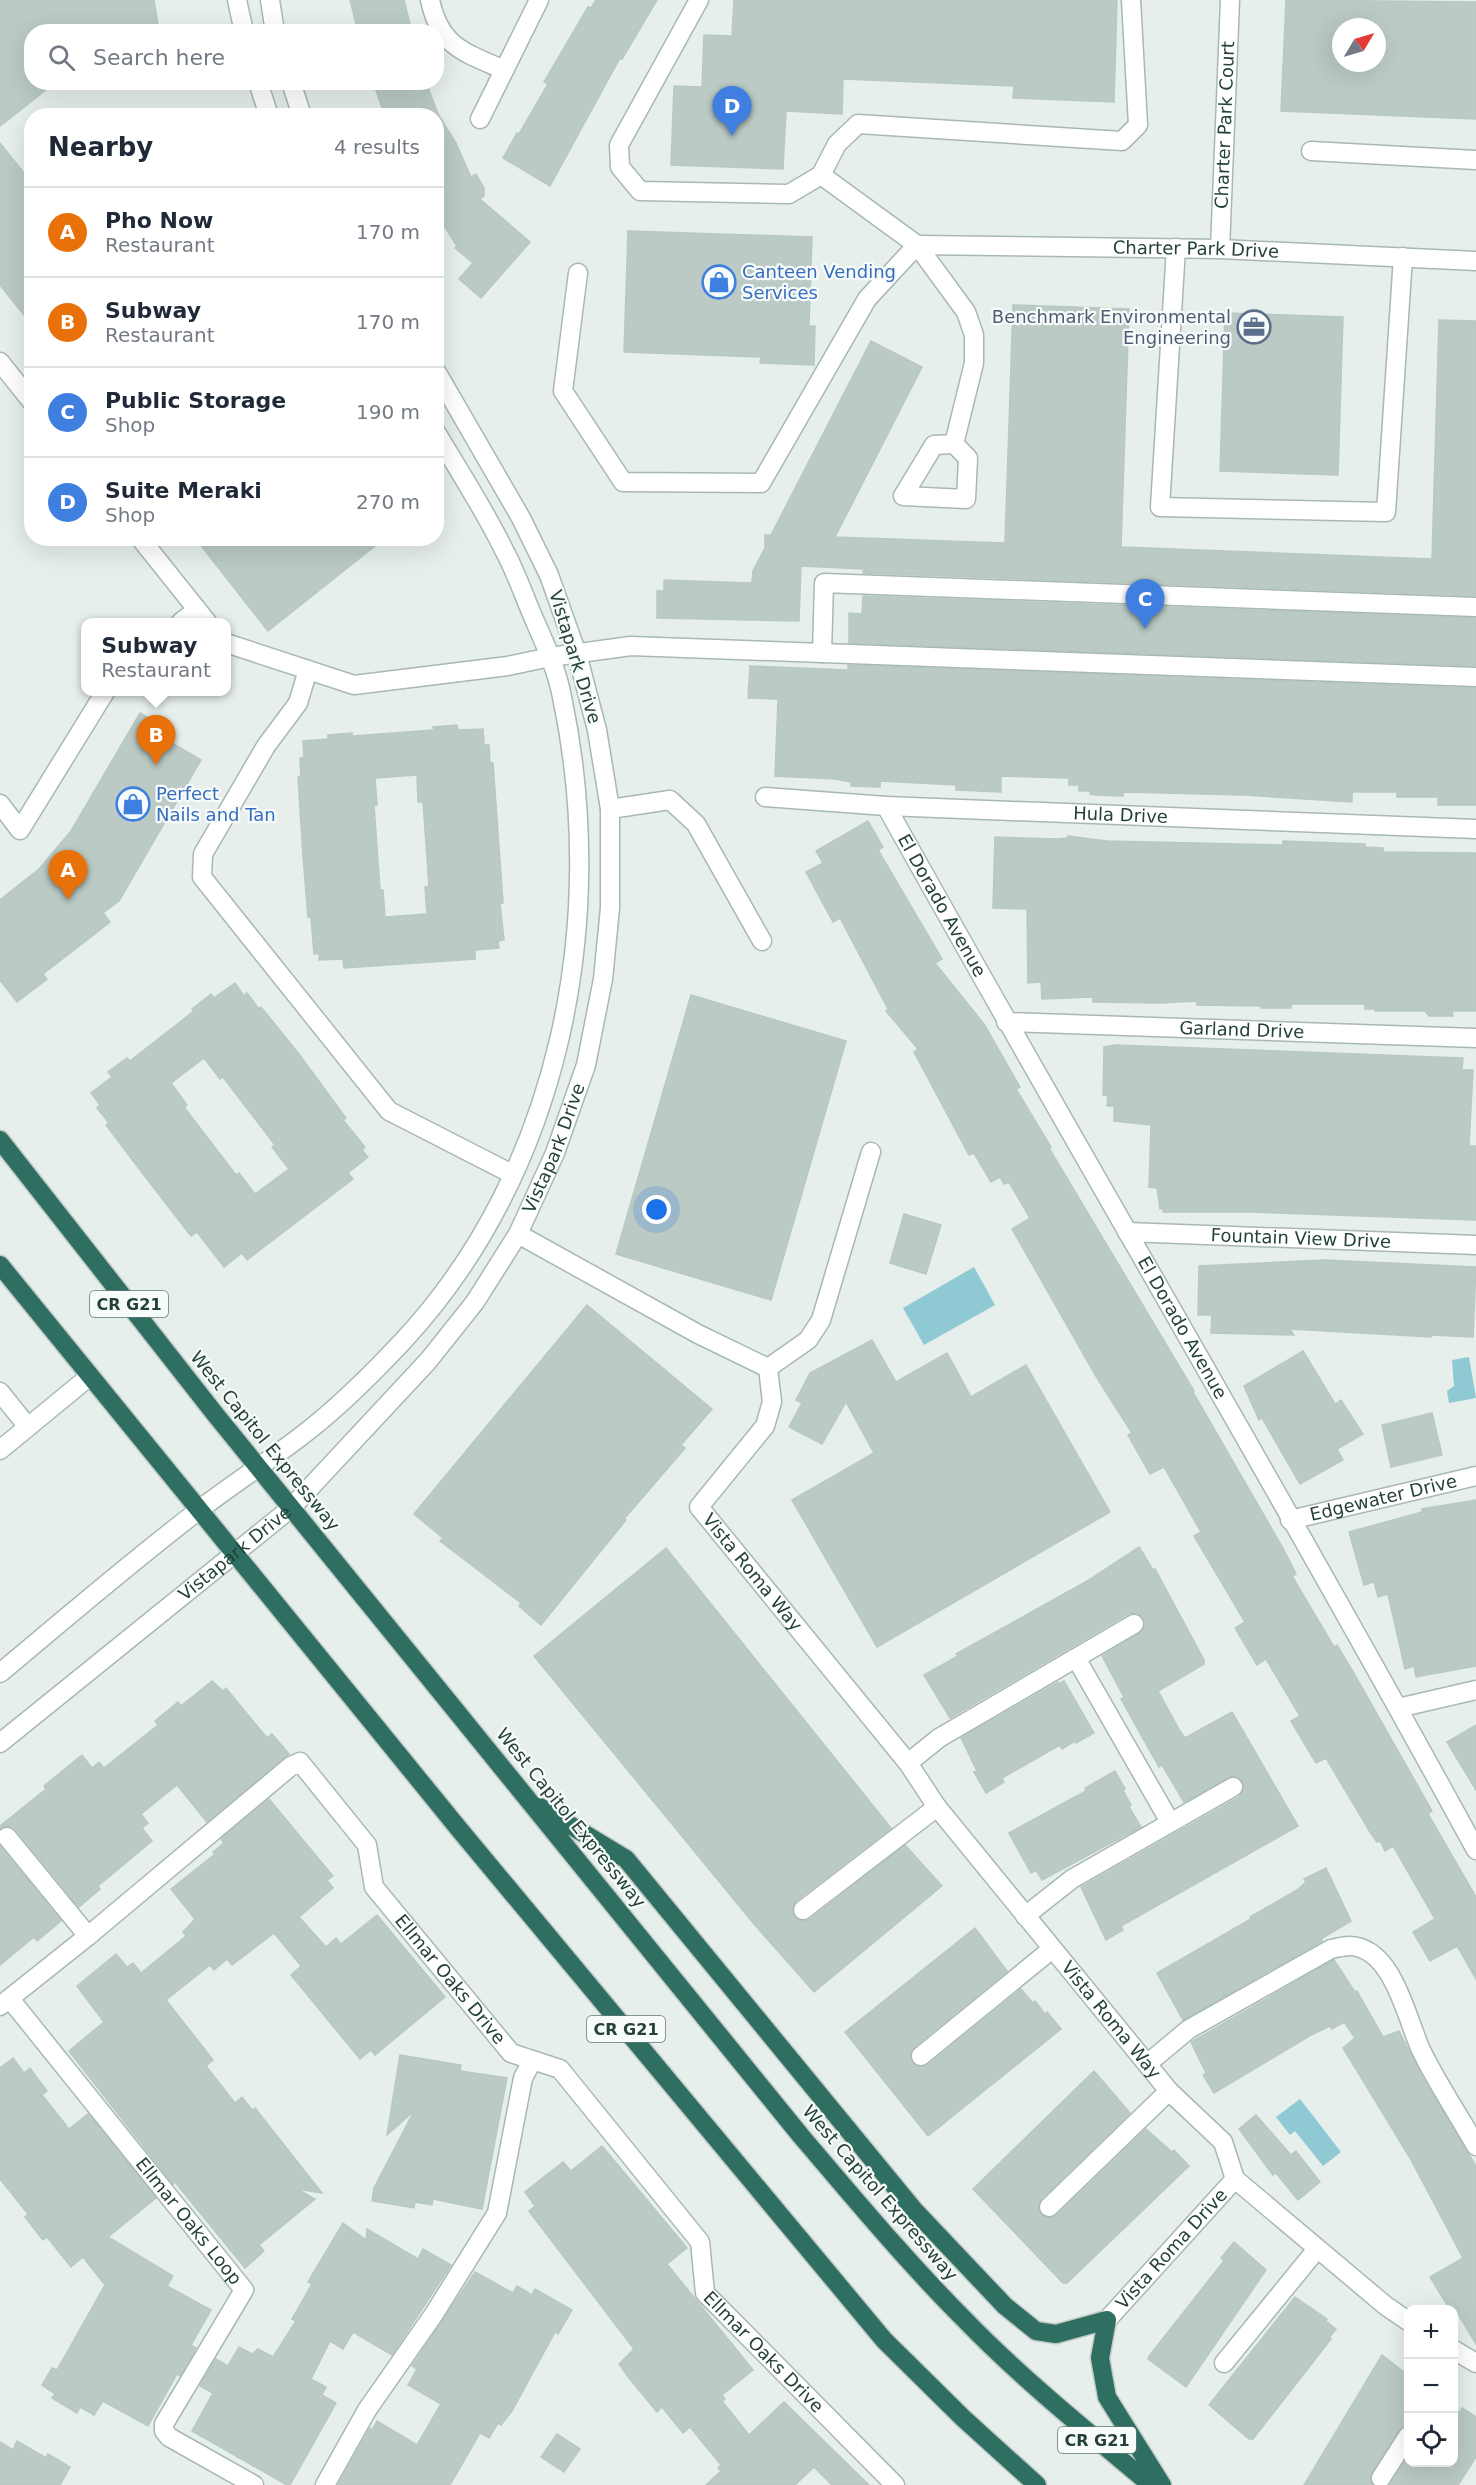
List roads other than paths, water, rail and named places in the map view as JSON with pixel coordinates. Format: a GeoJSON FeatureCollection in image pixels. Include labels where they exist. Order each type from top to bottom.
{"type":"FeatureCollection","features":[{"type":"Feature","properties":{"kind":"highway","name":"West Capitol Expressway"},"geometry":{"type":"LineString","coordinates":[[0,1140],[291,1508],[801,2136],[890,2241],[965,2320],[1043,2395],[1151,2485]]}},
{"type":"Feature","properties":{"kind":"highway","name":"CR G21"},"geometry":{"type":"LineString","coordinates":[[0,1265],[467,1838],[884,2340],[963,2418],[1037,2485]]}},
{"type":"Feature","properties":{"kind":"highway"},"geometry":{"type":"LineString","coordinates":[[528,1800],[626,1859],[914,2210],[1005,2306],[1036,2331],[1056,2334],[1107,2320],[1100,2358],[1107,2397],[1162,2485]]}},
{"type":"Feature","properties":{"kind":"street"},"geometry":{"type":"LineString","coordinates":[[237,0],[242,24]]}},
{"type":"Feature","properties":{"kind":"street"},"geometry":{"type":"LineString","coordinates":[[270,0],[274,24]]}},
{"type":"Feature","properties":{"kind":"street"},"geometry":{"type":"LineString","coordinates":[[430,0],[437,24]]}},
{"type":"Feature","properties":{"kind":"street"},"geometry":{"type":"LineString","coordinates":[[480,119],[539,0]]}},
{"type":"Feature","properties":{"kind":"street"},"geometry":{"type":"LineString","coordinates":[[699,0],[620,145],[620,167],[640,191],[789,194],[821,175],[837,144],[858,124],[1122,141],[1137,125],[1131,0]]}},
{"type":"Feature","properties":{"kind":"street","name":"Charter Park Court"},"geometry":{"type":"LineString","coordinates":[[1220,249],[1230,0]]}},
{"type":"Feature","properties":{"kind":"street"},"geometry":{"type":"LineString","coordinates":[[444,36],[466,53],[504,70]]}},
{"type":"Feature","properties":{"kind":"street"},"geometry":{"type":"LineString","coordinates":[[261,90],[266,108]]}},
{"type":"Feature","properties":{"kind":"street"},"geometry":{"type":"LineString","coordinates":[[294,90],[299,108]]}},
{"type":"Feature","properties":{"kind":"street"},"geometry":{"type":"LineString","coordinates":[[1311,151],[1476,160]]}},
{"type":"Feature","properties":{"kind":"street"},"geometry":{"type":"LineString","coordinates":[[821,175],[917,245],[966,312],[974,335],[974,363],[954,444]]}},
{"type":"Feature","properties":{"kind":"street"},"geometry":{"type":"LineString","coordinates":[[578,273],[563,391],[622,482],[761,483],[867,299],[917,245]]}},
{"type":"Feature","properties":{"kind":"street","name":"Charter Park Drive"},"geometry":{"type":"LineString","coordinates":[[917,245],[1220,249],[1476,261]]}},
{"type":"Feature","properties":{"kind":"street"},"geometry":{"type":"LineString","coordinates":[[1176,248],[1160,507],[1386,512],[1403,258]]}},
{"type":"Feature","properties":{"kind":"street"},"geometry":{"type":"LineString","coordinates":[[0,362],[24,392]]}},
{"type":"Feature","properties":{"kind":"street","name":"Vistapark Drive"},"geometry":{"type":"LineString","coordinates":[[0,1743],[291,1508],[428,1361],[476,1302],[518,1234],[555,1153],[586,1065],[603,979],[608,928],[610,809],[597,730],[577,654],[549,575],[521,518],[444,385]]}},
{"type":"Feature","properties":{"kind":"street","name":"Vistapark Drive"},"geometry":{"type":"LineString","coordinates":[[0,1672],[200,1510],[313,1427],[404,1340],[458,1270],[485,1228],[512,1174],[555,1063],[571,982],[580,898],[575,788],[562,696],[550,657],[506,552],[444,446]]}},
{"type":"Feature","properties":{"kind":"street"},"geometry":{"type":"LineString","coordinates":[[146,546],[202,616]]}},
{"type":"Feature","properties":{"kind":"street"},"geometry":{"type":"LineString","coordinates":[[822,653],[824,583],[1476,607]]}},
{"type":"Feature","properties":{"kind":"street"},"geometry":{"type":"LineString","coordinates":[[231,645],[354,685],[508,666],[550,657],[631,646],[1476,677]]}},
{"type":"Feature","properties":{"kind":"street"},"geometry":{"type":"LineString","coordinates":[[308,670],[298,703],[266,746],[203,854],[202,877],[389,1111],[512,1174]]}},
{"type":"Feature","properties":{"kind":"street"},"geometry":{"type":"LineString","coordinates":[[0,804],[20,830],[103,696]]}},
{"type":"Feature","properties":{"kind":"street","name":"Hula Drive"},"geometry":{"type":"LineString","coordinates":[[765,797],[886,806],[1476,829]]}},
{"type":"Feature","properties":{"kind":"street"},"geometry":{"type":"LineString","coordinates":[[610,809],[670,800],[696,824],[762,941]]}},
{"type":"Feature","properties":{"kind":"street","name":"El Dorado Avenue"},"geometry":{"type":"LineString","coordinates":[[886,806],[1006,1022],[1398,1708],[1476,1850]]}},
{"type":"Feature","properties":{"kind":"street","name":"Garland Drive"},"geometry":{"type":"LineString","coordinates":[[1006,1022],[1476,1038]]}},
{"type":"Feature","properties":{"kind":"street"},"geometry":{"type":"LineString","coordinates":[[518,1234],[698,1334],[768,1368],[808,1340],[821,1320],[871,1152]]}},
{"type":"Feature","properties":{"kind":"street","name":"Fountain View Drive"},"geometry":{"type":"LineString","coordinates":[[1127,1232],[1476,1245]]}},
{"type":"Feature","properties":{"kind":"street","name":"Vista Roma Way"},"geometry":{"type":"LineString","coordinates":[[768,1368],[772,1402],[765,1426],[699,1507],[908,1763],[937,1807],[1146,2064],[1169,2091],[1222,2142],[1235,2179]]}},
{"type":"Feature","properties":{"kind":"street"},"geometry":{"type":"LineString","coordinates":[[0,1450],[90,1376]]}},
{"type":"Feature","properties":{"kind":"street"},"geometry":{"type":"LineString","coordinates":[[0,1392],[28,1427]]}},
{"type":"Feature","properties":{"kind":"street","name":"Edgewater Drive"},"geometry":{"type":"LineString","coordinates":[[1290,1520],[1476,1476]]}},
{"type":"Feature","properties":{"kind":"street"},"geometry":{"type":"LineString","coordinates":[[908,1763],[939,1738],[1134,1624]]}},
{"type":"Feature","properties":{"kind":"street"},"geometry":{"type":"LineString","coordinates":[[1076,1658],[1170,1822]]}},
{"type":"Feature","properties":{"kind":"street"},"geometry":{"type":"LineString","coordinates":[[1398,1708],[1476,1690]]}},
{"type":"Feature","properties":{"kind":"street","name":"Ellmar Oaks Drive"},"geometry":{"type":"LineString","coordinates":[[5,2003],[291,1766],[300,1762],[368,1845],[374,1887],[511,2053],[560,2069],[700,2241],[705,2293],[896,2485]]}},
{"type":"Feature","properties":{"kind":"street"},"geometry":{"type":"LineString","coordinates":[[1025,1916],[1072,1879],[1233,1787]]}},
{"type":"Feature","properties":{"kind":"street"},"geometry":{"type":"LineString","coordinates":[[803,1910],[937,1807]]}},
{"type":"Feature","properties":{"kind":"street"},"geometry":{"type":"LineString","coordinates":[[7,1837],[88,1936]]}},
{"type":"Feature","properties":{"kind":"street"},"geometry":{"type":"LineString","coordinates":[[1146,2064],[1189,2029],[1331,1949],[1351,1945],[1371,1954],[1388,1971],[1401,1995],[1421,2049],[1476,2146]]}},
{"type":"Feature","properties":{"kind":"street","name":"Vista Roma Way"},"geometry":{"type":"LineString","coordinates":[[921,2056],[1052,1949]]}},
{"type":"Feature","properties":{"kind":"street","name":"Ellmar Oaks Loop"},"geometry":{"type":"LineString","coordinates":[[5,2003],[244,2290],[164,2424],[164,2431],[169,2437],[254,2485]]}},
{"type":"Feature","properties":{"kind":"street"},"geometry":{"type":"LineString","coordinates":[[325,2485],[367,2410],[434,2314],[497,2213],[523,2078],[532,2061]]}},
{"type":"Feature","properties":{"kind":"street","name":"Vista Roma Way"},"geometry":{"type":"LineString","coordinates":[[1049,2207],[1169,2091]]}},
{"type":"Feature","properties":{"kind":"street"},"geometry":{"type":"LineString","coordinates":[[1235,2179],[1386,2306],[1404,2318]]}},
{"type":"Feature","properties":{"kind":"street","name":"Vista Roma Drive"},"geometry":{"type":"LineString","coordinates":[[1107,2320],[1235,2179]]}},
{"type":"Feature","properties":{"kind":"street"},"geometry":{"type":"LineString","coordinates":[[1224,2363],[1317,2249]]}},
{"type":"Feature","properties":{"kind":"street"},"geometry":{"type":"LineString","coordinates":[[1381,2478],[1404,2442]]}},
{"type":"Feature","properties":{"kind":"water"},"geometry":{"type":"Polygon","coordinates":[[[974,1267],[995,1305],[924,1345],[903,1308],[974,1267]]]}},
{"type":"Feature","properties":{"kind":"water"},"geometry":{"type":"Polygon","coordinates":[[[1469,1357],[1476,1398],[1449,1403],[1447,1391],[1454,1386],[1452,1360],[1469,1357]]]}},
{"type":"Feature","properties":{"kind":"water"},"geometry":{"type":"Polygon","coordinates":[[[1300,2099],[1341,2152],[1323,2166],[1295,2131],[1290,2135],[1276,2117],[1300,2099]]]}},
{"type":"Feature","properties":{"kind":"place","name":"Suite Meraki"},"geometry":{"type":"Point","coordinates":[732,136]}},
{"type":"Feature","properties":{"kind":"place","name":"Canteen Vending Services"},"geometry":{"type":"Point","coordinates":[719,282]}},
{"type":"Feature","properties":{"kind":"place","name":"Benchmark Environmental Engineering"},"geometry":{"type":"Point","coordinates":[1254,327]}},
{"type":"Feature","properties":{"kind":"place","name":"Public Storage"},"geometry":{"type":"Point","coordinates":[1145,629]}},
{"type":"Feature","properties":{"kind":"place","name":"Subway"},"geometry":{"type":"Point","coordinates":[156,765]}},
{"type":"Feature","properties":{"kind":"place","name":"Perfect Nails and Tan"},"geometry":{"type":"Point","coordinates":[133,804]}},
{"type":"Feature","properties":{"kind":"place","name":"Pho Now"},"geometry":{"type":"Point","coordinates":[68,900]}}]}
